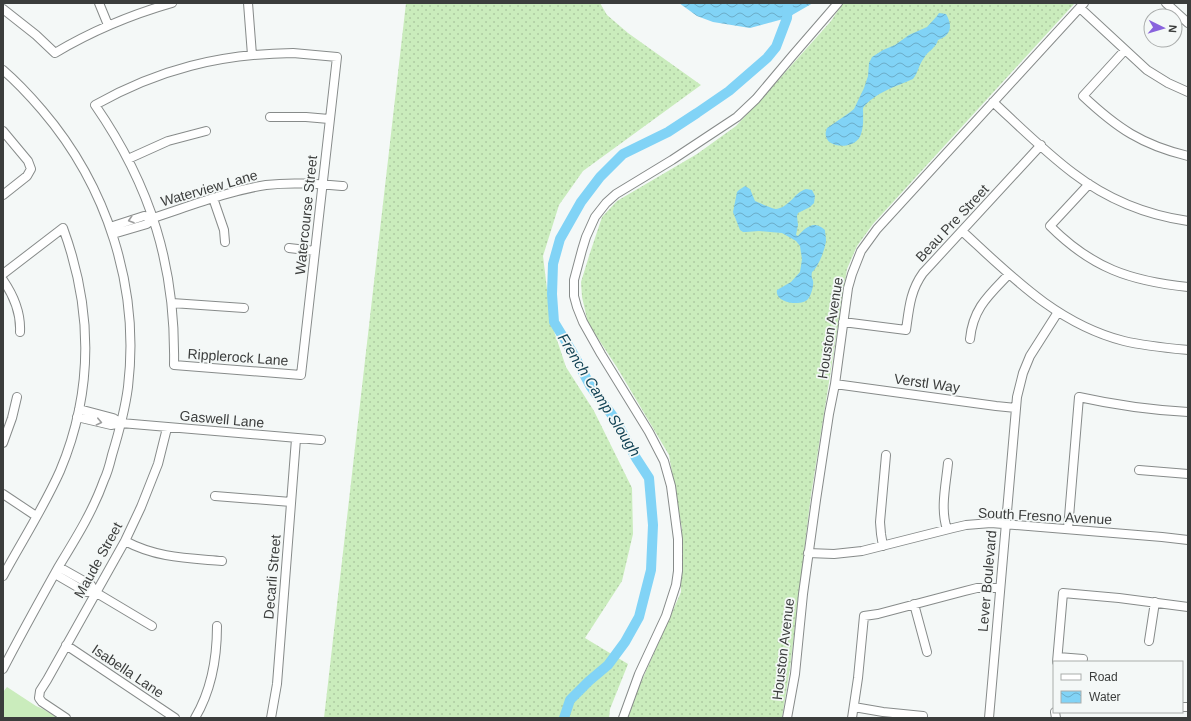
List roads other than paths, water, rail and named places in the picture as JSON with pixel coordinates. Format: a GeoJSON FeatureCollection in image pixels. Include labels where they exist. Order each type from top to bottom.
{"type":"FeatureCollection","features":[{"type":"Feature","properties":{"kind":"street"},"geometry":{"type":"LineString","coordinates":[[5,3],[3,8],[55,53],[108,25],[145,11],[172,3]]}},
{"type":"Feature","properties":{"kind":"street"},"geometry":{"type":"LineString","coordinates":[[99,3],[108,25]]}},
{"type":"Feature","properties":{"kind":"street"},"geometry":{"type":"LineString","coordinates":[[244,308],[172,303],[164,257],[146,197],[128,158],[95,105],[138,84],[175,70],[214,60],[252,55],[248,3]]}},
{"type":"Feature","properties":{"kind":"street"},"geometry":{"type":"LineString","coordinates":[[623,718],[637,679],[666,616],[676,586],[678,571],[678,539],[671,486],[664,461],[649,432],[601,354],[583,322],[577,307],[574,296],[574,280],[582,250],[595,217],[606,203],[616,194],[672,160],[737,117],[756,99],[792,55],[838,3]]}},
{"type":"Feature","properties":{"kind":"street"},"geometry":{"type":"LineString","coordinates":[[1169,4],[1188,23]]}},
{"type":"Feature","properties":{"kind":"street"},"geometry":{"type":"LineString","coordinates":[[1082,6],[1140,64],[1156,76],[1188,92]]}},
{"type":"Feature","properties":{"kind":"street","name":"Houston Avenue"},"geometry":{"type":"LineString","coordinates":[[787,718],[795,674],[808,553],[835,384],[848,288],[861,252],[869,239],[1082,6]]}},
{"type":"Feature","properties":{"kind":"street"},"geometry":{"type":"LineString","coordinates":[[1126,50],[1083,96],[1113,122],[1131,134],[1170,152],[1188,156]]}},
{"type":"Feature","properties":{"kind":"street","name":"Watercourse Street"},"geometry":{"type":"LineString","coordinates":[[252,55],[293,54],[336,57],[301,375]]}},
{"type":"Feature","properties":{"kind":"street"},"geometry":{"type":"LineString","coordinates":[[3,70],[35,102],[63,137],[90,179],[111,231],[122,267],[130,330],[128,380],[121,423],[105,480],[87,520],[3,669]]}},
{"type":"Feature","properties":{"kind":"street"},"geometry":{"type":"LineString","coordinates":[[993,102],[1061,164],[1089,184],[1111,197],[1129,205],[1159,215],[1188,221]]}},
{"type":"Feature","properties":{"kind":"street"},"geometry":{"type":"LineString","coordinates":[[270,117],[330,119]]}},
{"type":"Feature","properties":{"kind":"street"},"geometry":{"type":"LineString","coordinates":[[3,131],[28,160],[31,169],[27,176],[3,195]]}},
{"type":"Feature","properties":{"kind":"street"},"geometry":{"type":"LineString","coordinates":[[128,158],[168,141],[206,131]]}},
{"type":"Feature","properties":{"kind":"street","name":"Beau Pre Street"},"geometry":{"type":"LineString","coordinates":[[843,322],[906,330],[912,295],[919,279],[1041,145]]}},
{"type":"Feature","properties":{"kind":"street","name":"Waterview Lane"},"geometry":{"type":"LineString","coordinates":[[111,231],[147,224],[153,218],[248,188],[266,185],[304,183],[343,186]]}},
{"type":"Feature","properties":{"kind":"street"},"geometry":{"type":"LineString","coordinates":[[1089,184],[1050,226],[1085,256],[1115,271],[1145,281],[1188,286]]}},
{"type":"Feature","properties":{"kind":"street"},"geometry":{"type":"LineString","coordinates":[[213,198],[224,230],[225,242]]}},
{"type":"Feature","properties":{"kind":"street"},"geometry":{"type":"LineString","coordinates":[[3,274],[63,228],[76,271],[82,300],[85,358],[82,393],[78,413],[60,471],[3,576]]}},
{"type":"Feature","properties":{"kind":"street"},"geometry":{"type":"LineString","coordinates":[[962,231],[1038,299],[1091,330],[1123,340],[1157,347],[1188,350]]}},
{"type":"Feature","properties":{"kind":"street"},"geometry":{"type":"LineString","coordinates":[[290,248],[315,251]]}},
{"type":"Feature","properties":{"kind":"street"},"geometry":{"type":"LineString","coordinates":[[970,339],[973,322],[981,306],[1009,274]]}},
{"type":"Feature","properties":{"kind":"street"},"geometry":{"type":"LineString","coordinates":[[3,280],[13,296],[18,308],[21,321],[20,332]]}},
{"type":"Feature","properties":{"kind":"street","name":"Ripplerock Lane"},"geometry":{"type":"LineString","coordinates":[[172,303],[174,365],[301,375]]}},
{"type":"Feature","properties":{"kind":"street","name":"Lever Boulevard"},"geometry":{"type":"LineString","coordinates":[[989,718],[1005,524],[1016,408],[1020,384],[1028,361],[1058,312]]}},
{"type":"Feature","properties":{"kind":"street","name":"Verstl Way"},"geometry":{"type":"LineString","coordinates":[[835,384],[1016,408]]}},
{"type":"Feature","properties":{"kind":"street"},"geometry":{"type":"LineString","coordinates":[[3,442],[12,418],[17,397]]}},
{"type":"Feature","properties":{"kind":"street"},"geometry":{"type":"LineString","coordinates":[[1068,529],[1079,397],[1126,406],[1188,412]]}},
{"type":"Feature","properties":{"kind":"street","name":"Gaswell Lane"},"geometry":{"type":"LineString","coordinates":[[78,413],[113,418],[121,423],[321,440]]}},
{"type":"Feature","properties":{"kind":"street","name":"Maude Street"},"geometry":{"type":"LineString","coordinates":[[66,718],[38,698],[40,691],[125,541],[158,464],[167,428]]}},
{"type":"Feature","properties":{"kind":"street","name":"Decarli Street"},"geometry":{"type":"LineString","coordinates":[[272,718],[277,684],[296,438]]}},
{"type":"Feature","properties":{"kind":"street"},"geometry":{"type":"LineString","coordinates":[[883,546],[880,522],[886,454]]}},
{"type":"Feature","properties":{"kind":"street"},"geometry":{"type":"LineString","coordinates":[[947,530],[944,508],[948,463]]}},
{"type":"Feature","properties":{"kind":"street"},"geometry":{"type":"LineString","coordinates":[[1138,470],[1188,474]]}},
{"type":"Feature","properties":{"kind":"street"},"geometry":{"type":"LineString","coordinates":[[3,494],[36,516]]}},
{"type":"Feature","properties":{"kind":"street"},"geometry":{"type":"LineString","coordinates":[[215,496],[291,502]]}},
{"type":"Feature","properties":{"kind":"street","name":"South Fresno Avenue"},"geometry":{"type":"LineString","coordinates":[[808,553],[849,554],[978,524],[1005,524],[1188,540]]}},
{"type":"Feature","properties":{"kind":"street"},"geometry":{"type":"LineString","coordinates":[[125,541],[157,554],[222,561]]}},
{"type":"Feature","properties":{"kind":"street"},"geometry":{"type":"LineString","coordinates":[[57,571],[86,592],[95,592],[152,626]]}},
{"type":"Feature","properties":{"kind":"street"},"geometry":{"type":"LineString","coordinates":[[852,718],[859,671],[864,616],[977,588],[1000,588]]}},
{"type":"Feature","properties":{"kind":"street"},"geometry":{"type":"LineString","coordinates":[[1083,659],[1058,660],[1063,593],[1155,602],[1188,607]]}},
{"type":"Feature","properties":{"kind":"street"},"geometry":{"type":"LineString","coordinates":[[1150,641],[1155,602]]}},
{"type":"Feature","properties":{"kind":"street"},"geometry":{"type":"LineString","coordinates":[[914,604],[927,652]]}},
{"type":"Feature","properties":{"kind":"street"},"geometry":{"type":"LineString","coordinates":[[194,718],[201,705],[211,676],[216,648],[217,626]]}},
{"type":"Feature","properties":{"kind":"street","name":"Isabella Lane"},"geometry":{"type":"LineString","coordinates":[[66,645],[175,718]]}},
{"type":"Feature","properties":{"kind":"street"},"geometry":{"type":"LineString","coordinates":[[854,707],[883,712],[923,716]]}},
{"type":"Feature","properties":{"kind":"water"},"geometry":{"type":"Polygon","coordinates":[[[679,3],[813,3],[787,18],[750,28],[713,22],[697,16],[679,3]]]}},
{"type":"Feature","properties":{"kind":"water"},"geometry":{"type":"Polygon","coordinates":[[[939,13],[946,14],[950,22],[950,30],[946,36],[938,40],[936,45],[921,63],[913,79],[879,94],[863,108],[863,128],[858,140],[846,146],[832,144],[826,135],[827,128],[854,109],[864,88],[868,76],[869,63],[872,57],[895,45],[909,35],[927,27],[939,13]]]}},
{"type":"Feature","properties":{"kind":"water"},"geometry":{"type":"Polygon","coordinates":[[[745,186],[750,189],[755,201],[776,209],[789,203],[802,191],[806,189],[812,190],[815,196],[814,203],[810,207],[798,213],[796,235],[798,236],[810,226],[817,225],[825,230],[826,240],[821,257],[817,266],[812,272],[813,288],[809,298],[805,301],[795,303],[784,301],[777,294],[777,290],[791,282],[800,272],[802,259],[800,246],[796,241],[782,233],[759,231],[743,232],[740,230],[733,212],[737,192],[745,186]]]}},
{"type":"Feature","properties":{"kind":"waterway","name":"French Camp Slough"},"geometry":{"type":"LineString","coordinates":[[564,718],[570,700],[608,665],[625,642],[639,617],[651,570],[653,525],[649,478],[636,458],[615,419],[591,387],[554,322],[552,294],[553,264],[560,239],[581,202],[600,177],[623,154],[668,132],[697,113],[729,91],[767,58],[776,47],[787,18],[788,3]]}}]}
